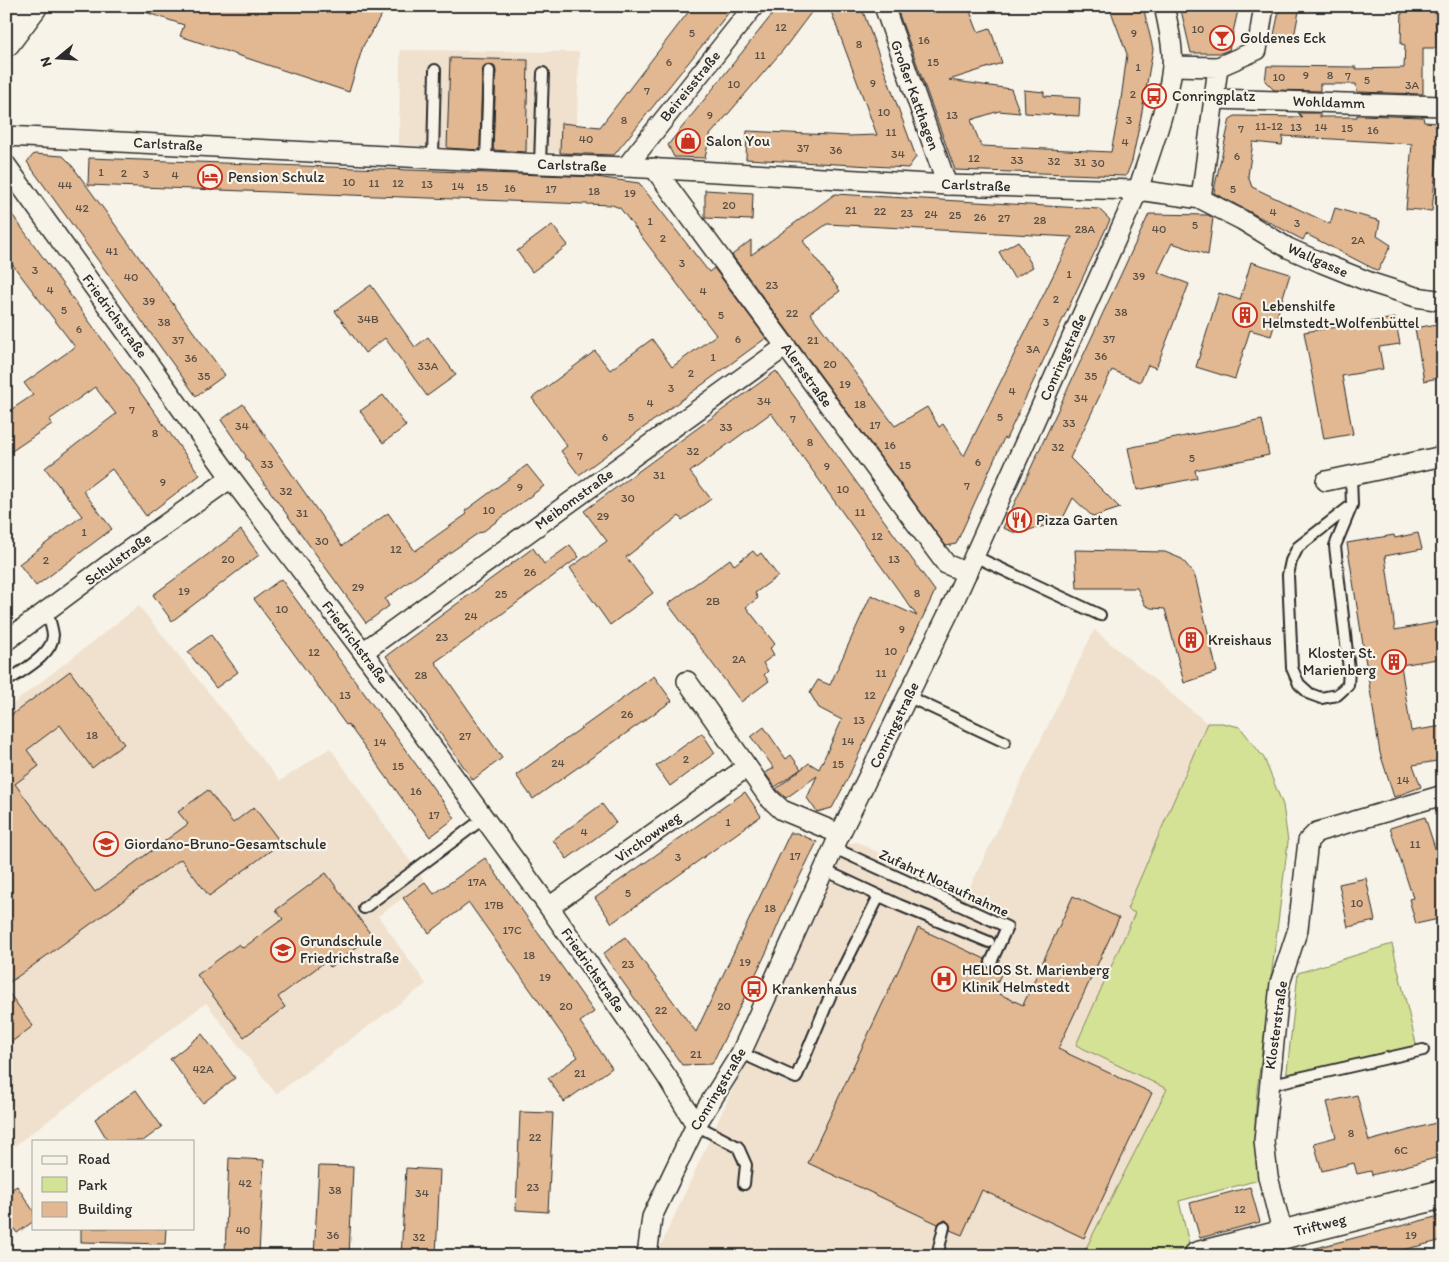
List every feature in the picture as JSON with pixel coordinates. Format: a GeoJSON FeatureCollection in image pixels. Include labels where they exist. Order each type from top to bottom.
{"type":"FeatureCollection","features":[{"type":"Feature","properties":{"kind":"main road"},"geometry":{"type":"LineString","coordinates":[[6,42],[33,6]]}},
{"type":"Feature","properties":{"kind":"main road","name":"Triftweg"},"geometry":{"type":"LineString","coordinates":[[1198,1256],[1443,1194]]}},
{"type":"Feature","properties":{"kind":"street","name":"Beireisstraße"},"geometry":{"type":"LineString","coordinates":[[626,166],[754,6]]}},
{"type":"Feature","properties":{"kind":"street","name":"Großer Katthagen"},"geometry":{"type":"LineString","coordinates":[[884,6],[947,185]]}},
{"type":"Feature","properties":{"kind":"street"},"geometry":{"type":"LineString","coordinates":[[1164,6],[1169,29],[1172,66],[1159,126],[1138,190],[1202,198],[1218,67]]}},
{"type":"Feature","properties":{"kind":"street"},"geometry":{"type":"LineString","coordinates":[[1172,66],[1218,67],[1257,50],[1264,6]]}},
{"type":"Feature","properties":{"kind":"street","name":"Wohldamm"},"geometry":{"type":"LineString","coordinates":[[1215,99],[1443,106]]}},
{"type":"Feature","properties":{"kind":"street","name":"Carlstraße"},"geometry":{"type":"LineString","coordinates":[[6,136],[540,164],[626,166],[947,185],[1138,190]]}},
{"type":"Feature","properties":{"kind":"street","name":"Friedrichstraße"},"geometry":{"type":"LineString","coordinates":[[6,165],[231,478],[362,652],[549,907],[668,1077],[696,1125]]}},
{"type":"Feature","properties":{"kind":"street","name":"Alersstraße"},"geometry":{"type":"LineString","coordinates":[[654,168],[946,564],[967,573]]}},
{"type":"Feature","properties":{"kind":"street","name":"Conringstraße"},"geometry":{"type":"LineString","coordinates":[[647,1256],[652,1218],[696,1125],[741,1053],[837,841],[967,573],[1138,190]]}},
{"type":"Feature","properties":{"kind":"street","name":"Wallgasse"},"geometry":{"type":"LineString","coordinates":[[1202,198],[1288,248],[1322,263],[1372,283],[1416,297],[1443,301]]}},
{"type":"Feature","properties":{"kind":"street","name":"Meibomstraße"},"geometry":{"type":"LineString","coordinates":[[362,652],[786,346]]}},
{"type":"Feature","properties":{"kind":"street"},"geometry":{"type":"LineString","coordinates":[[1326,482],[1443,456]]}},
{"type":"Feature","properties":{"kind":"street","name":"Schulstraße"},"geometry":{"type":"LineString","coordinates":[[6,641],[231,478]]}},
{"type":"Feature","properties":{"kind":"street"},"geometry":{"type":"LineString","coordinates":[[687,681],[769,798],[782,810],[837,841]]}},
{"type":"Feature","properties":{"kind":"street","name":"Virchowweg"},"geometry":{"type":"LineString","coordinates":[[549,907],[748,767]]}},
{"type":"Feature","properties":{"kind":"street","name":"Klosterstraße"},"geometry":{"type":"LineString","coordinates":[[1283,1234],[1268,1177],[1264,1141],[1268,1085],[1280,983],[1298,929],[1308,841],[1317,832],[1443,795]]}},
{"type":"Feature","properties":{"kind":"lane"},"geometry":{"type":"LineString","coordinates":[[1442,7],[1443,30]]}},
{"type":"Feature","properties":{"kind":"lane"},"geometry":{"type":"LineString","coordinates":[[433,157],[435,70]]}},
{"type":"Feature","properties":{"kind":"lane"},"geometry":{"type":"LineString","coordinates":[[486,161],[489,71]]}},
{"type":"Feature","properties":{"kind":"lane"},"geometry":{"type":"LineString","coordinates":[[540,164],[543,73]]}},
{"type":"Feature","properties":{"kind":"lane"},"geometry":{"type":"LineString","coordinates":[[1351,475],[1352,505],[1335,546],[1349,670],[1348,685],[1337,695],[1321,698],[1310,694],[1299,684],[1292,668],[1288,575],[1291,561],[1298,547],[1352,505]]}},
{"type":"Feature","properties":{"kind":"lane"},"geometry":{"type":"LineString","coordinates":[[974,556],[1100,615]]}},
{"type":"Feature","properties":{"kind":"lane"},"geometry":{"type":"LineString","coordinates":[[6,682],[42,657],[49,649],[52,635],[47,611]]}},
{"type":"Feature","properties":{"kind":"lane"},"geometry":{"type":"LineString","coordinates":[[908,696],[1005,742]]}},
{"type":"Feature","properties":{"kind":"lane"},"geometry":{"type":"LineString","coordinates":[[364,908],[484,818]]}},
{"type":"Feature","properties":{"kind":"lane","name":"Zufahrt Notaufnahme"},"geometry":{"type":"LineString","coordinates":[[837,841],[1008,927],[991,962]]}},
{"type":"Feature","properties":{"kind":"lane"},"geometry":{"type":"LineString","coordinates":[[824,870],[879,896],[989,942]]}},
{"type":"Feature","properties":{"kind":"lane"},"geometry":{"type":"LineString","coordinates":[[741,1053],[796,1078],[836,982],[879,896]]}},
{"type":"Feature","properties":{"kind":"lane"},"geometry":{"type":"LineString","coordinates":[[1268,1085],[1423,1050]]}},
{"type":"Feature","properties":{"kind":"lane"},"geometry":{"type":"LineString","coordinates":[[696,1125],[738,1147],[746,1166],[744,1184]]}},
{"type":"Feature","properties":{"kind":"lane"},"geometry":{"type":"LineString","coordinates":[[937,1256],[944,1227]]}},
{"type":"Feature","properties":{"kind":"shaded area"},"geometry":{"type":"Polygon","coordinates":[[[400,50],[579,52],[576,153],[399,145],[400,50]]]}},
{"type":"Feature","properties":{"kind":"shaded area"},"geometry":{"type":"Polygon","coordinates":[[[139,606],[280,781],[330,748],[425,882],[378,916],[426,984],[276,1094],[206,1003],[6,1152],[6,709],[139,606]]]}},
{"type":"Feature","properties":{"kind":"shaded area","name":"HELIOS St. Marienberg Klinik Helmstedt"},"geometry":{"type":"Polygon","coordinates":[[[1094,630],[1207,723],[1127,908],[1135,913],[1076,1045],[1167,1088],[1082,1256],[656,1256],[845,844],[857,842],[966,895],[1094,630]]]}},
{"type":"Feature","properties":{"kind":"green space"},"geometry":{"type":"Polygon","coordinates":[[[1207,723],[1222,723],[1240,727],[1264,758],[1283,805],[1288,842],[1257,1091],[1254,1140],[1259,1180],[1179,1201],[1190,1248],[1155,1256],[1082,1256],[1167,1089],[1076,1045],[1135,913],[1127,909],[1207,723]]]}},
{"type":"Feature","properties":{"kind":"green space"},"geometry":{"type":"Polygon","coordinates":[[[1392,944],[1418,1052],[1285,1089],[1298,973],[1392,944]]]}},
{"type":"Feature","properties":{"kind":"building"},"geometry":{"type":"Polygon","coordinates":[[[137,6],[387,6],[363,46],[349,92],[180,36],[184,25],[136,9],[137,6]]]}},
{"type":"Feature","properties":{"kind":"building"},"geometry":{"type":"Polygon","coordinates":[[[693,6],[734,6],[614,155],[560,153],[561,123],[600,127],[693,6]]]}},
{"type":"Feature","properties":{"kind":"building"},"geometry":{"type":"Polygon","coordinates":[[[779,6],[816,6],[783,50],[710,135],[705,158],[674,157],[668,145],[779,6]]]}},
{"type":"Feature","properties":{"kind":"building"},"geometry":{"type":"Polygon","coordinates":[[[829,6],[861,6],[916,157],[908,168],[746,159],[747,131],[849,136],[877,135],[829,6]]]}},
{"type":"Feature","properties":{"kind":"building"},"geometry":{"type":"Polygon","coordinates":[[[896,6],[968,6],[978,32],[990,28],[1002,63],[949,80],[1011,89],[1020,113],[999,111],[971,120],[981,146],[1111,152],[1120,107],[1127,54],[1109,6],[1143,6],[1153,49],[1132,161],[1126,176],[955,170],[896,6]]]}},
{"type":"Feature","properties":{"kind":"building"},"geometry":{"type":"Polygon","coordinates":[[[1180,6],[1239,6],[1229,50],[1221,53],[1191,53],[1180,6]]]}},
{"type":"Feature","properties":{"kind":"building"},"geometry":{"type":"Polygon","coordinates":[[[1280,6],[1300,6],[1294,37],[1274,35],[1280,6]]]}},
{"type":"Feature","properties":{"kind":"building"},"geometry":{"type":"Polygon","coordinates":[[[1402,9],[1435,9],[1437,48],[1423,48],[1423,94],[1357,92],[1356,84],[1320,84],[1320,91],[1274,90],[1265,81],[1267,66],[1356,67],[1356,69],[1404,68],[1405,45],[1401,44],[1402,9]]]}},
{"type":"Feature","properties":{"kind":"building"},"geometry":{"type":"Polygon","coordinates":[[[450,58],[528,60],[526,152],[493,150],[496,71],[495,67],[490,64],[485,65],[482,71],[480,150],[447,148],[450,58]]]}},
{"type":"Feature","properties":{"kind":"building"},"geometry":{"type":"Polygon","coordinates":[[[1024,90],[1044,92],[1044,96],[1080,98],[1079,116],[1025,113],[1024,90]]]}},
{"type":"Feature","properties":{"kind":"building"},"geometry":{"type":"Polygon","coordinates":[[[1298,113],[1320,113],[1320,117],[1357,117],[1357,115],[1423,117],[1424,122],[1440,123],[1432,211],[1406,209],[1412,144],[1283,136],[1282,145],[1253,142],[1248,176],[1252,187],[1330,224],[1335,208],[1380,221],[1377,236],[1391,245],[1378,271],[1306,234],[1303,240],[1214,193],[1230,119],[1235,116],[1302,117],[1298,113]]]}},
{"type":"Feature","properties":{"kind":"building"},"geometry":{"type":"Polygon","coordinates":[[[34,154],[63,156],[70,163],[225,375],[196,396],[27,162],[34,154]]]}},
{"type":"Feature","properties":{"kind":"building"},"geometry":{"type":"Polygon","coordinates":[[[89,158],[596,177],[639,183],[709,272],[714,268],[766,338],[579,475],[561,451],[567,446],[532,398],[595,351],[610,370],[652,339],[672,367],[716,335],[620,208],[612,205],[88,185],[89,158]]]}},
{"type":"Feature","properties":{"kind":"building"},"geometry":{"type":"Polygon","coordinates":[[[705,190],[753,193],[752,220],[705,218],[705,190]]]}},
{"type":"Feature","properties":{"kind":"building"},"geometry":{"type":"Polygon","coordinates":[[[835,194],[1099,209],[1110,220],[1006,439],[1004,438],[956,544],[946,546],[732,255],[751,240],[751,255],[835,194]],[[827,224],[803,241],[840,291],[810,313],[895,426],[927,407],[939,427],[943,424],[964,456],[1072,237],[827,224]]]}},
{"type":"Feature","properties":{"kind":"building"},"geometry":{"type":"Polygon","coordinates":[[[6,206],[200,475],[146,516],[112,469],[83,491],[112,529],[36,586],[19,564],[82,516],[45,468],[116,414],[95,387],[49,420],[52,424],[6,455],[6,413],[33,395],[24,383],[75,347],[6,256],[6,206]]]}},
{"type":"Feature","properties":{"kind":"building"},"geometry":{"type":"Polygon","coordinates":[[[1149,214],[1208,215],[1213,218],[1208,255],[1172,243],[1158,272],[1189,284],[1156,368],[1148,365],[1140,382],[1112,370],[1070,458],[1120,508],[1093,517],[1073,498],[1061,522],[1016,533],[1003,528],[1149,214]]]}},
{"type":"Feature","properties":{"kind":"building"},"geometry":{"type":"Polygon","coordinates":[[[552,225],[568,245],[532,272],[517,251],[552,225]]]}},
{"type":"Feature","properties":{"kind":"building"},"geometry":{"type":"Polygon","coordinates":[[[1018,241],[1033,267],[1014,278],[999,252],[1018,241]]]}},
{"type":"Feature","properties":{"kind":"building","name":"Lebenshilfe Helmstedt-Wolfenbüttel"},"geometry":{"type":"Polygon","coordinates":[[[1251,262],[1290,274],[1271,336],[1250,330],[1235,379],[1196,367],[1219,293],[1240,300],[1251,262]]]}},
{"type":"Feature","properties":{"kind":"building"},"geometry":{"type":"Polygon","coordinates":[[[371,285],[415,347],[428,337],[456,375],[427,396],[385,338],[365,353],[335,311],[371,285]]]}},
{"type":"Feature","properties":{"kind":"building"},"geometry":{"type":"Polygon","coordinates":[[[1395,318],[1400,344],[1379,347],[1383,369],[1342,376],[1353,434],[1324,439],[1304,332],[1395,318]]]}},
{"type":"Feature","properties":{"kind":"building"},"geometry":{"type":"Polygon","coordinates":[[[1443,323],[1443,358],[1440,359],[1443,377],[1424,381],[1415,328],[1443,323]]]}},
{"type":"Feature","properties":{"kind":"building"},"geometry":{"type":"Polygon","coordinates":[[[776,371],[935,591],[846,782],[832,808],[817,812],[807,798],[817,776],[786,798],[776,789],[809,763],[819,769],[842,720],[819,708],[810,693],[818,680],[830,685],[871,595],[917,616],[771,413],[690,472],[711,499],[682,520],[679,516],[626,557],[653,593],[610,625],[570,568],[607,541],[584,511],[776,371]]]}},
{"type":"Feature","properties":{"kind":"building"},"geometry":{"type":"Polygon","coordinates":[[[383,395],[406,426],[383,443],[360,411],[383,395]]]}},
{"type":"Feature","properties":{"kind":"building"},"geometry":{"type":"Polygon","coordinates":[[[243,404],[342,546],[388,513],[415,551],[467,514],[465,511],[527,465],[544,486],[481,533],[385,599],[389,606],[366,623],[245,457],[221,420],[243,404]]]}},
{"type":"Feature","properties":{"kind":"building"},"geometry":{"type":"Polygon","coordinates":[[[1262,420],[1269,455],[1195,470],[1197,478],[1137,490],[1128,448],[1262,420]]]}},
{"type":"Feature","properties":{"kind":"building"},"geometry":{"type":"Polygon","coordinates":[[[241,530],[259,555],[172,621],[153,595],[241,530]]]}},
{"type":"Feature","properties":{"kind":"building","name":"Kloster St. Marienberg"},"geometry":{"type":"Polygon","coordinates":[[[1418,533],[1422,549],[1385,556],[1395,630],[1443,621],[1443,658],[1401,665],[1411,731],[1443,726],[1443,760],[1413,765],[1421,787],[1394,797],[1380,753],[1347,543],[1394,535],[1395,538],[1418,533]]]}},
{"type":"Feature","properties":{"kind":"building"},"geometry":{"type":"Polygon","coordinates":[[[570,545],[579,557],[435,662],[502,758],[473,780],[386,656],[533,548],[544,564],[570,545]]]}},
{"type":"Feature","properties":{"kind":"building","name":"Kreishaus"},"geometry":{"type":"Polygon","coordinates":[[[1075,550],[1165,552],[1182,559],[1194,574],[1196,580],[1217,672],[1184,683],[1165,609],[1151,608],[1145,605],[1137,588],[1077,588],[1075,550]]]}},
{"type":"Feature","properties":{"kind":"building"},"geometry":{"type":"Polygon","coordinates":[[[753,551],[757,556],[761,553],[778,576],[755,593],[758,598],[746,607],[775,644],[770,648],[774,655],[763,663],[768,671],[764,675],[769,681],[741,702],[668,604],[730,559],[734,565],[753,551]]]}},
{"type":"Feature","properties":{"kind":"building"},"geometry":{"type":"Polygon","coordinates":[[[281,579],[455,818],[430,837],[254,599],[281,579]]]}},
{"type":"Feature","properties":{"kind":"building"},"geometry":{"type":"Polygon","coordinates":[[[211,635],[238,672],[216,688],[188,652],[211,635]]]}},
{"type":"Feature","properties":{"kind":"building"},"geometry":{"type":"Polygon","coordinates":[[[70,671],[124,744],[92,768],[60,725],[27,750],[39,766],[15,784],[95,892],[188,824],[178,812],[208,790],[233,823],[254,807],[281,843],[209,896],[181,859],[6,985],[6,719],[70,671]]]}},
{"type":"Feature","properties":{"kind":"building"},"geometry":{"type":"Polygon","coordinates":[[[654,676],[672,701],[533,799],[516,775],[654,676]]]}},
{"type":"Feature","properties":{"kind":"building"},"geometry":{"type":"Polygon","coordinates":[[[764,727],[786,759],[791,755],[801,769],[775,787],[765,773],[774,768],[751,737],[764,727]]]}},
{"type":"Feature","properties":{"kind":"building"},"geometry":{"type":"Polygon","coordinates":[[[702,733],[715,753],[670,786],[656,766],[702,733]]]}},
{"type":"Feature","properties":{"kind":"building"},"geometry":{"type":"Polygon","coordinates":[[[745,792],[761,816],[612,923],[595,898],[745,792]]]}},
{"type":"Feature","properties":{"kind":"building"},"geometry":{"type":"Polygon","coordinates":[[[602,804],[616,823],[567,859],[553,840],[602,804]]]}},
{"type":"Feature","properties":{"kind":"building"},"geometry":{"type":"Polygon","coordinates":[[[1425,817],[1443,873],[1443,918],[1416,924],[1409,899],[1413,898],[1390,828],[1425,817]]]}},
{"type":"Feature","properties":{"kind":"building"},"geometry":{"type":"Polygon","coordinates":[[[790,833],[797,833],[817,842],[791,894],[767,951],[712,1064],[682,1065],[603,954],[625,937],[696,1032],[790,833]]]}},
{"type":"Feature","properties":{"kind":"building"},"geometry":{"type":"Polygon","coordinates":[[[485,858],[594,1012],[580,1022],[612,1068],[564,1102],[548,1078],[578,1057],[469,903],[429,933],[403,898],[425,882],[434,894],[485,858]]]}},
{"type":"Feature","properties":{"kind":"building"},"geometry":{"type":"Polygon","coordinates":[[[326,873],[372,936],[330,967],[326,961],[278,997],[285,1007],[244,1037],[197,975],[239,944],[243,948],[283,919],[276,910],[326,873]]]}},
{"type":"Feature","properties":{"kind":"building"},"geometry":{"type":"Polygon","coordinates":[[[1366,878],[1375,921],[1348,927],[1339,884],[1366,878]]]}},
{"type":"Feature","properties":{"kind":"building"},"geometry":{"type":"Polygon","coordinates":[[[1073,896],[1119,918],[1058,1049],[1152,1093],[1084,1238],[982,1190],[962,1235],[950,1230],[950,1225],[946,1220],[938,1224],[808,1163],[918,928],[985,959],[984,963],[988,968],[992,969],[997,965],[1004,968],[993,991],[1023,1005],[1073,896]]]}},
{"type":"Feature","properties":{"kind":"building"},"geometry":{"type":"Polygon","coordinates":[[[6,989],[33,1026],[6,1046],[6,989]]]}},
{"type":"Feature","properties":{"kind":"building"},"geometry":{"type":"Polygon","coordinates":[[[202,1034],[235,1078],[203,1103],[170,1059],[202,1034]]]}},
{"type":"Feature","properties":{"kind":"building"},"geometry":{"type":"Polygon","coordinates":[[[136,1090],[162,1127],[144,1140],[107,1140],[95,1119],[136,1090]]]}},
{"type":"Feature","properties":{"kind":"building"},"geometry":{"type":"Polygon","coordinates":[[[1357,1095],[1369,1141],[1443,1121],[1443,1156],[1372,1175],[1371,1171],[1357,1174],[1354,1163],[1322,1171],[1314,1143],[1336,1137],[1327,1102],[1357,1095]]]}},
{"type":"Feature","properties":{"kind":"building"},"geometry":{"type":"Polygon","coordinates":[[[520,1112],[553,1113],[548,1212],[516,1210],[520,1112]]]}},
{"type":"Feature","properties":{"kind":"building"},"geometry":{"type":"Polygon","coordinates":[[[229,1158],[264,1160],[259,1254],[225,1253],[229,1158]]]}},
{"type":"Feature","properties":{"kind":"building"},"geometry":{"type":"Polygon","coordinates":[[[319,1166],[353,1167],[349,1256],[314,1256],[319,1166]]]}},
{"type":"Feature","properties":{"kind":"building"},"geometry":{"type":"Polygon","coordinates":[[[406,1168],[440,1170],[436,1256],[401,1256],[406,1168]]]}},
{"type":"Feature","properties":{"kind":"building"},"geometry":{"type":"Polygon","coordinates":[[[17,1186],[32,1209],[32,1222],[17,1233],[6,1217],[6,1193],[17,1186]]]}},
{"type":"Feature","properties":{"kind":"building"},"geometry":{"type":"Polygon","coordinates":[[[1250,1187],[1260,1222],[1200,1238],[1190,1203],[1250,1187]]]}},
{"type":"Feature","properties":{"kind":"building"},"geometry":{"type":"Polygon","coordinates":[[[1443,1215],[1443,1240],[1378,1256],[1305,1256],[1304,1251],[1443,1215]]]}},
{"type":"Feature","properties":{"kind":"building"},"geometry":{"type":"Polygon","coordinates":[[[81,1230],[166,1230],[165,1244],[81,1242],[81,1230]]]}},
{"type":"Feature","properties":{"kind":"place","name":"Goldenes Eck"},"geometry":{"type":"Point","coordinates":[1222,38]}},
{"type":"Feature","properties":{"kind":"place","name":"Conringplatz"},"geometry":{"type":"Point","coordinates":[1154,96]}},
{"type":"Feature","properties":{"kind":"place","name":"Salon You"},"geometry":{"type":"Point","coordinates":[688,141]}},
{"type":"Feature","properties":{"kind":"place","name":"Pension Schulz"},"geometry":{"type":"Point","coordinates":[210,177]}},
{"type":"Feature","properties":{"kind":"place","name":"Lebenshilfe Helmstedt-Wolfenbüttel"},"geometry":{"type":"Point","coordinates":[1245,315]}},
{"type":"Feature","properties":{"kind":"place","name":"Pizza Garten"},"geometry":{"type":"Point","coordinates":[1019,520]}},
{"type":"Feature","properties":{"kind":"place","name":"Kreishaus"},"geometry":{"type":"Point","coordinates":[1191,640]}},
{"type":"Feature","properties":{"kind":"place","name":"Kloster St. Marienberg"},"geometry":{"type":"Point","coordinates":[1394,662]}},
{"type":"Feature","properties":{"kind":"place","name":"Giordano-Bruno-Gesamtschule"},"geometry":{"type":"Point","coordinates":[106,844]}},
{"type":"Feature","properties":{"kind":"place","name":"Grundschule Friedrichstraße"},"geometry":{"type":"Point","coordinates":[283,950]}},
{"type":"Feature","properties":{"kind":"place","name":"HELIOS St. Marienberg Klinik Helmstedt"},"geometry":{"type":"Point","coordinates":[944,979]}},
{"type":"Feature","properties":{"kind":"place","name":"Krankenhaus"},"geometry":{"type":"Point","coordinates":[754,989]}}]}
